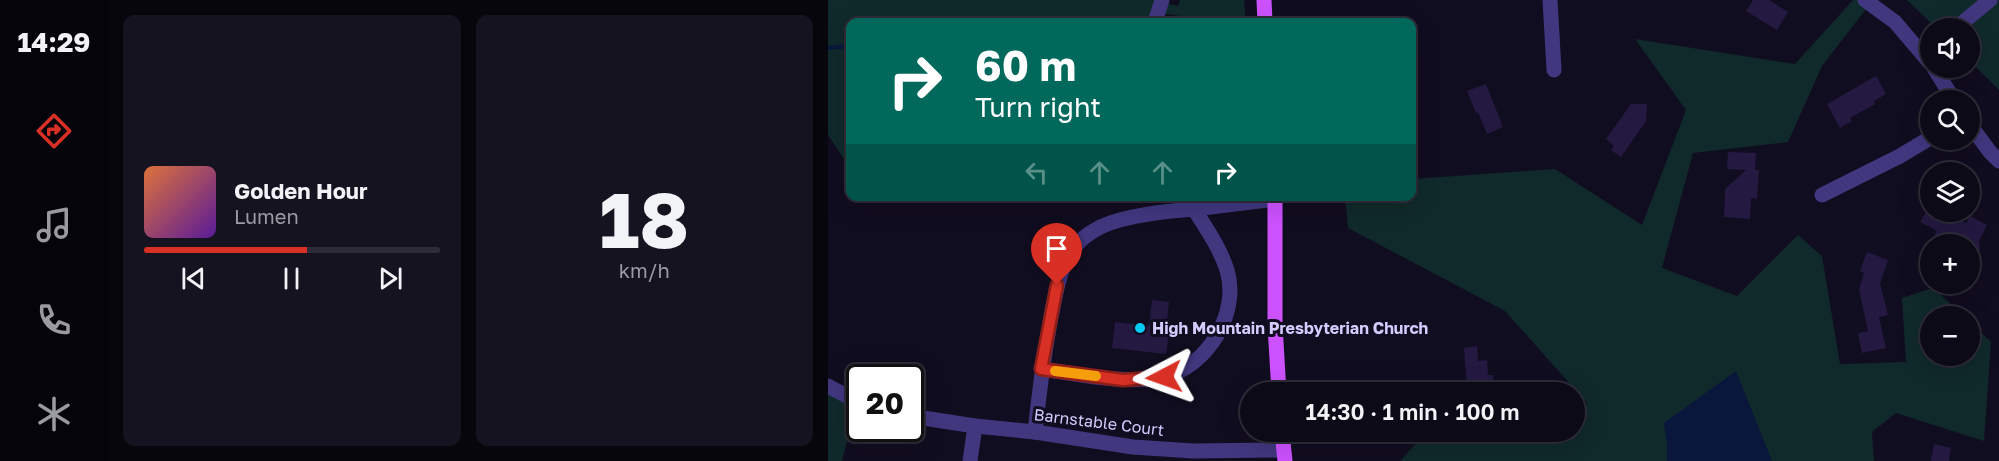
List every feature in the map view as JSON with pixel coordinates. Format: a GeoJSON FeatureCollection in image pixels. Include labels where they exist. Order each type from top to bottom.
{"type":"FeatureCollection","features":[{"type":"Feature","properties":{"kind":"main road"},"geometry":{"type":"LineString","coordinates":[[1264,0],[1265,18]]}},
{"type":"Feature","properties":{"kind":"main road"},"geometry":{"type":"LineString","coordinates":[[1275,201],[1275,325],[1278,382]]}},
{"type":"Feature","properties":{"kind":"street"},"geometry":{"type":"LineString","coordinates":[[1156,18],[1162,0]]}},
{"type":"Feature","properties":{"kind":"street"},"geometry":{"type":"LineString","coordinates":[[1550,0],[1554,70]]}},
{"type":"Feature","properties":{"kind":"street"},"geometry":{"type":"LineString","coordinates":[[1865,0],[1895,22],[1920,48]]}},
{"type":"Feature","properties":{"kind":"street"},"geometry":{"type":"LineString","coordinates":[[1968,18],[1990,0]]}},
{"type":"Feature","properties":{"kind":"street"},"geometry":{"type":"LineString","coordinates":[[1980,138],[1999,161]]}},
{"type":"Feature","properties":{"kind":"street"},"geometry":{"type":"LineString","coordinates":[[1822,195],[1920,144]]}},
{"type":"Feature","properties":{"kind":"street"},"geometry":{"type":"LineString","coordinates":[[1035,432],[1041,369],[1057,285],[1075,246],[1097,229],[1133,217],[1171,210],[1190,203],[1224,201]]}},
{"type":"Feature","properties":{"kind":"street"},"geometry":{"type":"LineString","coordinates":[[1041,369],[1123,380],[1164,377],[1189,366],[1203,353],[1220,331],[1227,311],[1229,290],[1227,271],[1220,254],[1190,203]]}},
{"type":"Feature","properties":{"kind":"street"},"geometry":{"type":"LineString","coordinates":[[828,386],[846,396]]}},
{"type":"Feature","properties":{"kind":"street","name":"Barnstable Court"},"geometry":{"type":"LineString","coordinates":[[924,418],[1133,447],[1237,456],[1284,455]]}},
{"type":"Feature","properties":{"kind":"street"},"geometry":{"type":"LineString","coordinates":[[970,461],[975,426]]}},
{"type":"Feature","properties":{"kind":"green space"},"geometry":{"type":"Polygon","coordinates":[[[828,0],[1152,0],[1178,6],[1180,0],[1244,0],[1246,18],[1195,18],[1151,12],[1149,18],[846,18],[846,162],[828,135],[828,0]]]}},
{"type":"Feature","properties":{"kind":"green space"},"geometry":{"type":"Polygon","coordinates":[[[1853,0],[1873,0],[1822,66],[1788,142],[1693,153],[1662,268],[1737,296],[1798,235],[1822,256],[1840,364],[1906,362],[1902,298],[1920,292],[1940,294],[1953,306],[1920,306],[1920,366],[1980,366],[1980,332],[1991,342],[1984,441],[1896,413],[1872,432],[1874,461],[1401,461],[1417,442],[1585,442],[1585,406],[1587,403],[1585,382],[1568,382],[1505,311],[1348,228],[1345,201],[1416,201],[1416,179],[1555,169],[1642,225],[1686,110],[1635,39],[1795,64],[1853,0]]]}},
{"type":"Feature","properties":{"kind":"green space"},"geometry":{"type":"Polygon","coordinates":[[[1907,0],[1999,0],[1999,90],[1980,71],[1980,18],[1926,18],[1907,0]]]}},
{"type":"Feature","properties":{"kind":"green space"},"geometry":{"type":"Polygon","coordinates":[[[828,388],[846,400],[847,442],[842,461],[828,461],[828,388]]]}},
{"type":"Feature","properties":{"kind":"water"},"geometry":{"type":"Polygon","coordinates":[[[1736,371],[1772,461],[1667,461],[1664,423],[1736,371]]]}},
{"type":"Feature","properties":{"kind":"building"},"geometry":{"type":"Polygon","coordinates":[[[1753,0],[1769,0],[1788,12],[1777,30],[1746,11],[1753,0]]]}},
{"type":"Feature","properties":{"kind":"building"},"geometry":{"type":"Polygon","coordinates":[[[1876,76],[1886,94],[1874,101],[1875,104],[1850,118],[1852,121],[1840,128],[1827,104],[1876,76]]]}},
{"type":"Feature","properties":{"kind":"building"},"geometry":{"type":"Polygon","coordinates":[[[1486,84],[1503,127],[1487,134],[1467,91],[1486,84]]]}},
{"type":"Feature","properties":{"kind":"building"},"geometry":{"type":"Polygon","coordinates":[[[1631,104],[1647,104],[1646,121],[1621,157],[1611,150],[1614,146],[1606,139],[1631,104]]]}},
{"type":"Feature","properties":{"kind":"building"},"geometry":{"type":"Polygon","coordinates":[[[1728,152],[1756,153],[1755,170],[1759,170],[1757,199],[1751,198],[1750,219],[1724,217],[1725,189],[1746,170],[1727,169],[1728,152]]]}},
{"type":"Feature","properties":{"kind":"building"},"geometry":{"type":"Polygon","coordinates":[[[1980,221],[1987,225],[1980,239],[1980,234],[1935,234],[1937,231],[1920,222],[1980,221]]]}},
{"type":"Feature","properties":{"kind":"building"},"geometry":{"type":"Polygon","coordinates":[[[1867,252],[1888,260],[1880,283],[1888,315],[1879,317],[1886,348],[1862,353],[1858,333],[1868,331],[1859,289],[1864,273],[1860,271],[1867,252]]]}},
{"type":"Feature","properties":{"kind":"building","name":"High Mountain Presbyterian Church"},"geometry":{"type":"Polygon","coordinates":[[[1152,300],[1169,302],[1166,354],[1112,348],[1115,322],[1149,326],[1152,300]]]}},
{"type":"Feature","properties":{"kind":"building"},"geometry":{"type":"Polygon","coordinates":[[[1477,346],[1478,361],[1487,360],[1488,375],[1493,375],[1494,382],[1466,382],[1464,348],[1477,346]]]}},
{"type":"Feature","properties":{"kind":"building"},"geometry":{"type":"Polygon","coordinates":[[[1934,444],[1951,448],[1949,461],[1931,461],[1934,444]]]}},
{"type":"Feature","properties":{"kind":"waterway"},"geometry":{"type":"LineString","coordinates":[[828,48],[846,46]]}},
{"type":"Feature","properties":{"kind":"slow traffic"},"geometry":{"type":"LineString","coordinates":[[1055,371],[1096,376]]}},
{"type":"Feature","properties":{"kind":"place","name":"High Mountain Presbyterian Church"},"geometry":{"type":"Point","coordinates":[1140,328]}},
{"type":"Feature","properties":{"kind":"route"},"geometry":{"type":"LineString","coordinates":[[1057,285],[1041,369],[1123,380],[1164,377]]}}]}
